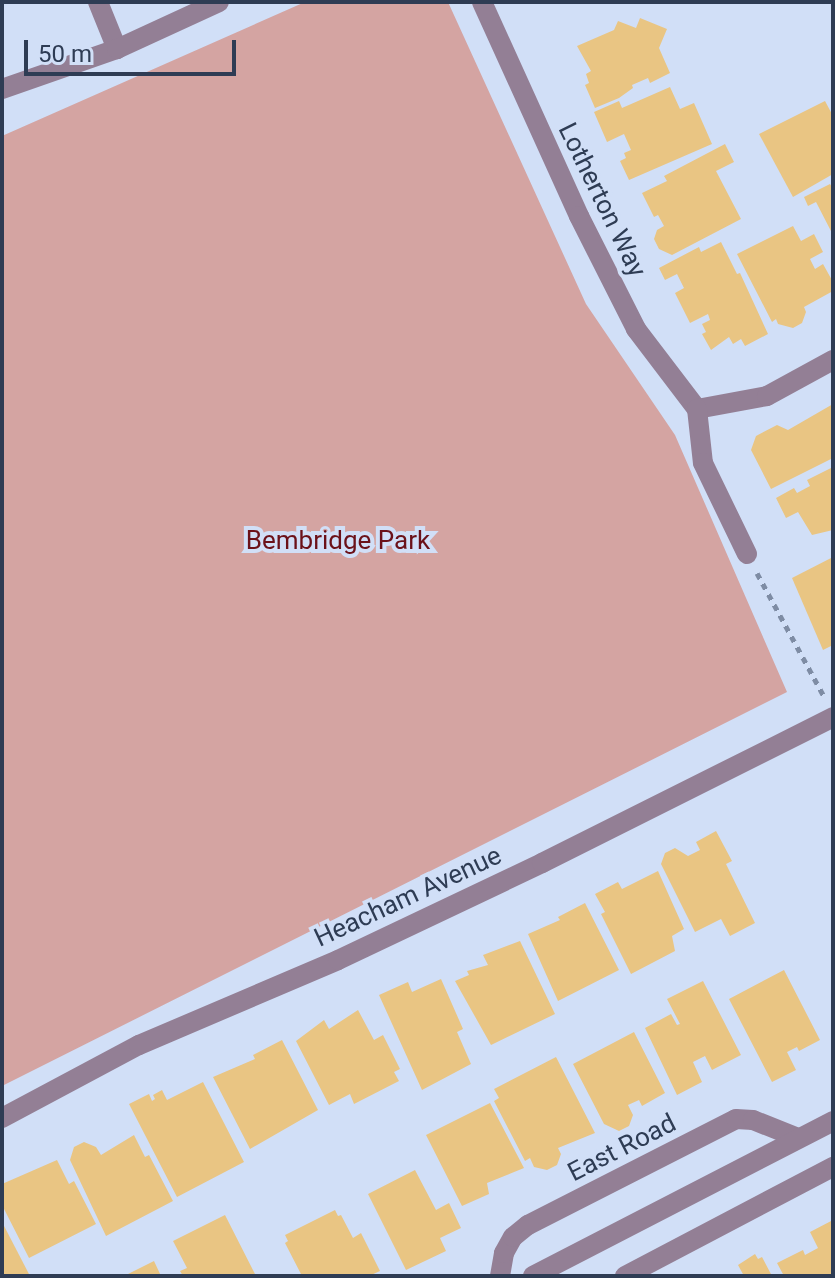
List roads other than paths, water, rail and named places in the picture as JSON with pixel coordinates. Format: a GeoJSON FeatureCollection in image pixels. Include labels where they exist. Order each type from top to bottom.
{"type":"FeatureCollection","features":[{"type":"Feature","properties":{"kind":"street"},"geometry":{"type":"LineString","coordinates":[[98,2],[117,49]]}},
{"type":"Feature","properties":{"kind":"street"},"geometry":{"type":"LineString","coordinates":[[2,89],[117,49],[219,2]]}},
{"type":"Feature","properties":{"kind":"street","name":"Lotherton Way"},"geometry":{"type":"LineString","coordinates":[[482,2],[579,216],[636,329],[697,409]]}},
{"type":"Feature","properties":{"kind":"street"},"geometry":{"type":"LineString","coordinates":[[747,554],[703,463],[697,409],[767,396],[833,360]]}},
{"type":"Feature","properties":{"kind":"street","name":"Heacham Avenue"},"geometry":{"type":"LineString","coordinates":[[2,1118],[139,1045],[433,914],[829,708]]}},
{"type":"Feature","properties":{"kind":"street","name":"East Road"},"geometry":{"type":"LineString","coordinates":[[500,1276],[504,1253],[513,1237],[528,1225],[736,1119],[753,1120],[798,1138]]}},
{"type":"Feature","properties":{"kind":"street"},"geometry":{"type":"LineString","coordinates":[[533,1276],[833,1121]]}},
{"type":"Feature","properties":{"kind":"street"},"geometry":{"type":"LineString","coordinates":[[625,1276],[833,1167]]}},
{"type":"Feature","properties":{"kind":"park label","name":"Bembridge Park"},"geometry":{"type":"Point","coordinates":[338,541]}}]}
